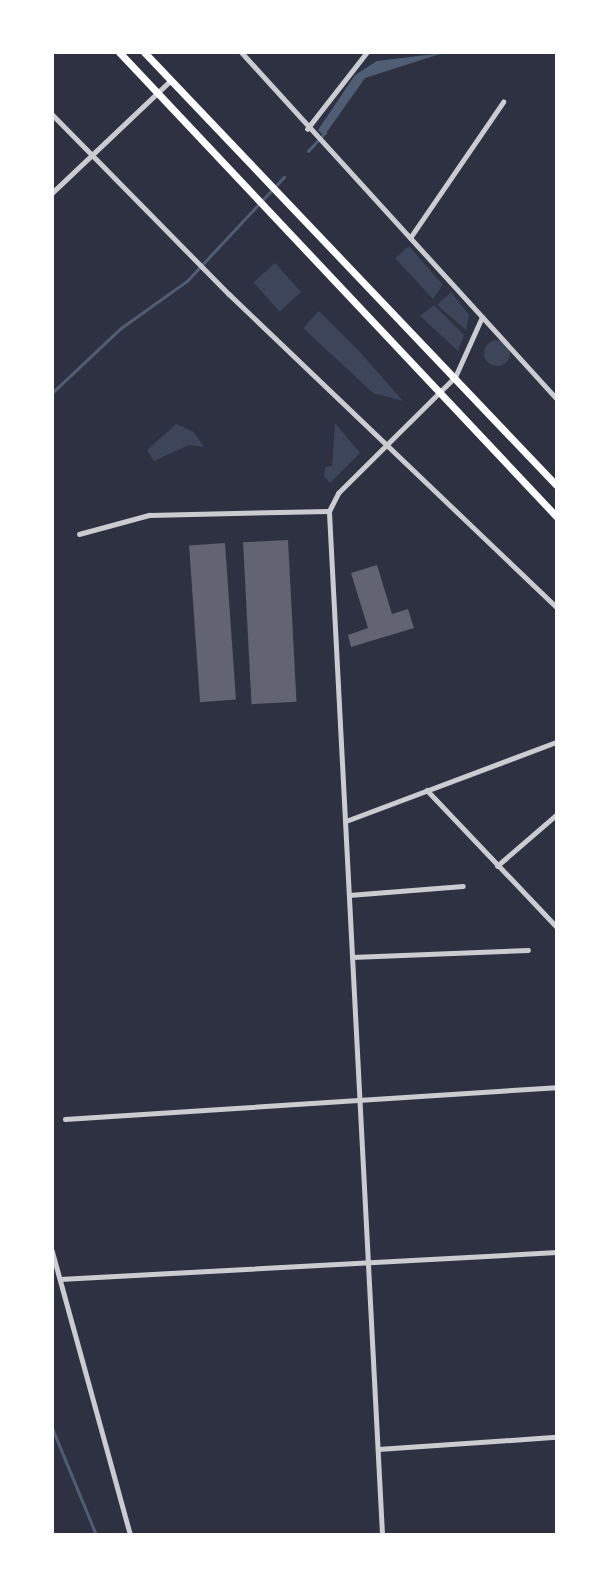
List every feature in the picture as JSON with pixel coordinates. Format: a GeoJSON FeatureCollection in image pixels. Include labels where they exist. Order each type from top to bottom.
{"type":"FeatureCollection","features":[{"type":"Feature","properties":{"kind":"highway"},"geometry":{"type":"LineString","coordinates":[[119,52],[556,516]]}},
{"type":"Feature","properties":{"kind":"highway"},"geometry":{"type":"LineString","coordinates":[[144,52],[556,485]]}},
{"type":"Feature","properties":{"kind":"street"},"geometry":{"type":"LineString","coordinates":[[240,52],[309,131],[556,398]]}},
{"type":"Feature","properties":{"kind":"street"},"geometry":{"type":"LineString","coordinates":[[309,131],[367,52]]}},
{"type":"Feature","properties":{"kind":"street"},"geometry":{"type":"LineString","coordinates":[[52,193],[170,81]]}},
{"type":"Feature","properties":{"kind":"street"},"geometry":{"type":"LineString","coordinates":[[410,239],[503,102]]}},
{"type":"Feature","properties":{"kind":"street"},"geometry":{"type":"LineString","coordinates":[[52,114],[223,289],[556,606]]}},
{"type":"Feature","properties":{"kind":"street"},"geometry":{"type":"LineString","coordinates":[[382,1535],[365,1264],[346,821],[329,511],[338,493],[455,377],[482,317]]}},
{"type":"Feature","properties":{"kind":"street"},"geometry":{"type":"LineString","coordinates":[[79,534],[149,515],[329,511]]}},
{"type":"Feature","properties":{"kind":"street"},"geometry":{"type":"LineString","coordinates":[[346,821],[556,742]]}},
{"type":"Feature","properties":{"kind":"street"},"geometry":{"type":"LineString","coordinates":[[427,790],[556,926]]}},
{"type":"Feature","properties":{"kind":"street"},"geometry":{"type":"LineString","coordinates":[[497,866],[556,815]]}},
{"type":"Feature","properties":{"kind":"street"},"geometry":{"type":"LineString","coordinates":[[349,895],[463,886]]}},
{"type":"Feature","properties":{"kind":"street"},"geometry":{"type":"LineString","coordinates":[[352,957],[528,950]]}},
{"type":"Feature","properties":{"kind":"street"},"geometry":{"type":"LineString","coordinates":[[65,1119],[358,1097],[556,1087]]}},
{"type":"Feature","properties":{"kind":"street"},"geometry":{"type":"LineString","coordinates":[[52,1250],[130,1535]]}},
{"type":"Feature","properties":{"kind":"street"},"geometry":{"type":"LineString","coordinates":[[60,1279],[556,1252]]}},
{"type":"Feature","properties":{"kind":"street"},"geometry":{"type":"LineString","coordinates":[[378,1448],[556,1437]]}},
{"type":"Feature","properties":{"kind":"shaded area"},"geometry":{"type":"Polygon","coordinates":[[[443,53],[365,78],[324,136],[318,130],[355,75],[377,61],[443,53]]]}},
{"type":"Feature","properties":{"kind":"shaded area"},"geometry":{"type":"Polygon","coordinates":[[[409,246],[443,285],[433,299],[395,258],[409,246]]]}},
{"type":"Feature","properties":{"kind":"shaded area"},"geometry":{"type":"Polygon","coordinates":[[[275,263],[301,292],[280,311],[253,282],[275,263]]]}},
{"type":"Feature","properties":{"kind":"shaded area"},"geometry":{"type":"Polygon","coordinates":[[[451,292],[469,315],[466,330],[437,305],[451,292]]]}},
{"type":"Feature","properties":{"kind":"shaded area"},"geometry":{"type":"Polygon","coordinates":[[[434,305],[464,335],[458,351],[420,316],[434,305]]]}},
{"type":"Feature","properties":{"kind":"shaded area"},"geometry":{"type":"Polygon","coordinates":[[[319,311],[403,401],[373,393],[303,328],[319,311]]]}},
{"type":"Feature","properties":{"kind":"shaded area"},"geometry":{"type":"Polygon","coordinates":[[[497,340],[506,344],[510,353],[506,362],[497,366],[488,362],[484,353],[488,344],[497,340]]]}},
{"type":"Feature","properties":{"kind":"shaded area"},"geometry":{"type":"Polygon","coordinates":[[[335,423],[360,453],[330,483],[324,476],[325,467],[332,466],[335,423]]]}},
{"type":"Feature","properties":{"kind":"shaded area"},"geometry":{"type":"Polygon","coordinates":[[[176,424],[194,432],[204,447],[189,445],[154,461],[147,450],[176,424]]]}},
{"type":"Feature","properties":{"kind":"building"},"geometry":{"type":"Polygon","coordinates":[[[288,540],[296,702],[252,704],[243,542],[288,540]]]}},
{"type":"Feature","properties":{"kind":"building"},"geometry":{"type":"Polygon","coordinates":[[[225,543],[236,700],[200,702],[189,546],[225,543]]]}},
{"type":"Feature","properties":{"kind":"building"},"geometry":{"type":"Polygon","coordinates":[[[377,565],[392,614],[408,609],[414,628],[351,647],[348,635],[368,628],[351,573],[377,565]]]}},
{"type":"Feature","properties":{"kind":"waterway"},"geometry":{"type":"LineString","coordinates":[[308,151],[325,133]]}},
{"type":"Feature","properties":{"kind":"waterway"},"geometry":{"type":"LineString","coordinates":[[52,393],[121,328],[187,281],[284,177]]}},
{"type":"Feature","properties":{"kind":"waterway"},"geometry":{"type":"LineString","coordinates":[[52,1427],[96,1534]]}}]}
